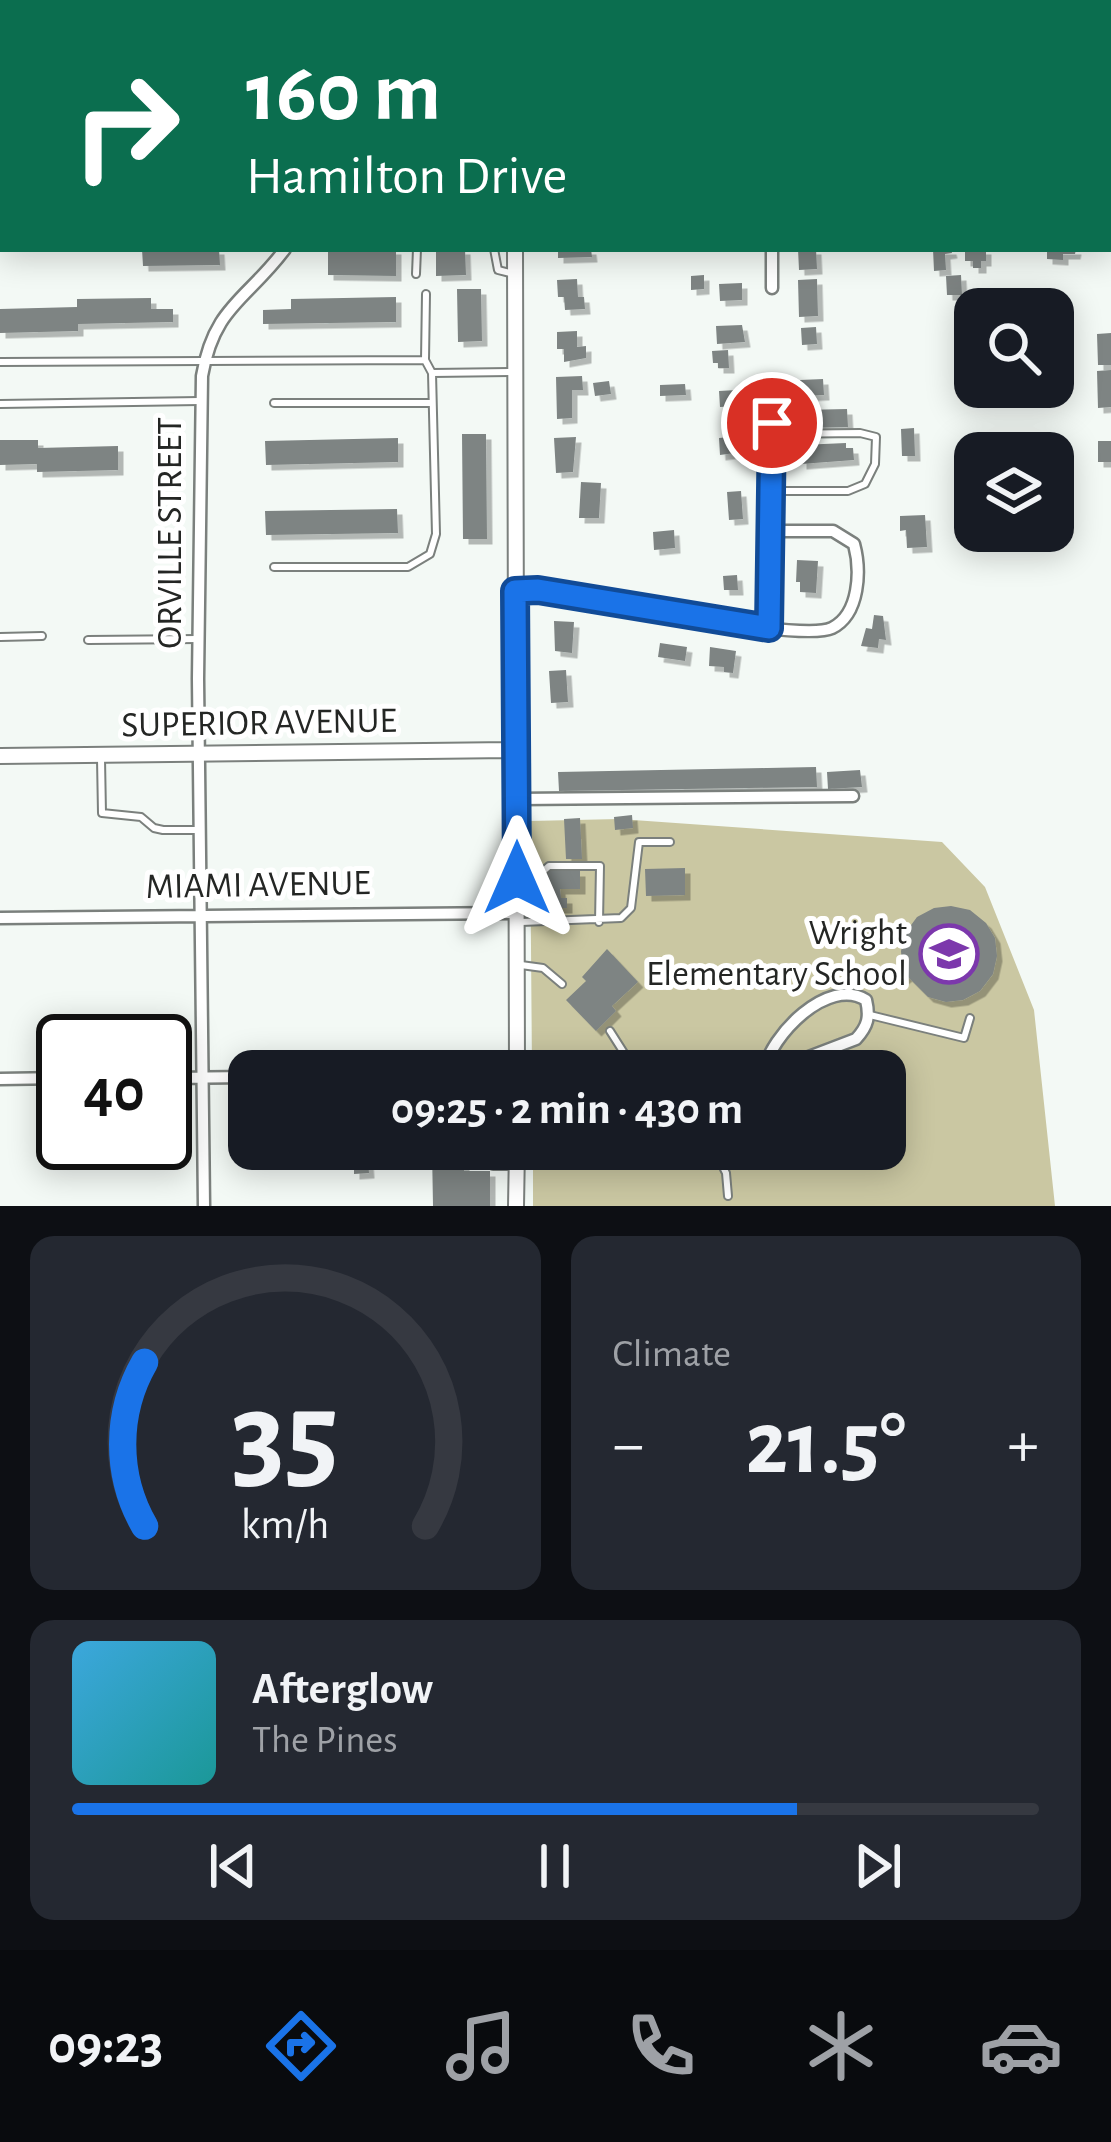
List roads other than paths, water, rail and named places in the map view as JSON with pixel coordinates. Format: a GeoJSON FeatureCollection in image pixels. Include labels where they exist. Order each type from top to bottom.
{"type":"FeatureCollection","features":[{"type":"Feature","properties":{"kind":"street","name":"ORVILLE STREET"},"geometry":{"type":"LineString","coordinates":[[204,1206],[199,639],[204,360],[222,316],[281,252]]}},
{"type":"Feature","properties":{"kind":"street"},"geometry":{"type":"LineString","coordinates":[[515,252],[517,1050]]}},
{"type":"Feature","properties":{"kind":"street"},"geometry":{"type":"LineString","coordinates":[[772,252],[772,288]]}},
{"type":"Feature","properties":{"kind":"street"},"geometry":{"type":"LineString","coordinates":[[769,628],[772,429]]}},
{"type":"Feature","properties":{"kind":"street"},"geometry":{"type":"LineString","coordinates":[[515,591],[538,590],[769,628],[816,632],[839,622],[853,600],[858,564],[854,544],[840,533],[772,531]]}},
{"type":"Feature","properties":{"kind":"street","name":"SUPERIOR AVENUE"},"geometry":{"type":"LineString","coordinates":[[0,756],[518,750]]}},
{"type":"Feature","properties":{"kind":"street"},"geometry":{"type":"LineString","coordinates":[[518,799],[853,796]]}},
{"type":"Feature","properties":{"kind":"street","name":"MIAMI AVENUE"},"geometry":{"type":"LineString","coordinates":[[0,917],[517,917]]}},
{"type":"Feature","properties":{"kind":"street"},"geometry":{"type":"LineString","coordinates":[[770,1050],[820,1001],[842,994],[866,1000],[870,1015],[856,1039],[826,1050]]}},
{"type":"Feature","properties":{"kind":"street"},"geometry":{"type":"LineString","coordinates":[[192,1078],[228,1077]]}},
{"type":"Feature","properties":{"kind":"street"},"geometry":{"type":"LineString","coordinates":[[0,1079],[36,1078]]}},
{"type":"Feature","properties":{"kind":"street"},"geometry":{"type":"LineString","coordinates":[[516,1206],[517,1170]]}},
{"type":"Feature","properties":{"kind":"lane"},"geometry":{"type":"LineString","coordinates":[[416,274],[417,252]]}},
{"type":"Feature","properties":{"kind":"lane"},"geometry":{"type":"LineString","coordinates":[[495,252],[498,270],[515,274]]}},
{"type":"Feature","properties":{"kind":"lane"},"geometry":{"type":"LineString","coordinates":[[274,568],[408,567],[424,560],[436,534],[432,373],[425,360],[426,294]]}},
{"type":"Feature","properties":{"kind":"lane"},"geometry":{"type":"LineString","coordinates":[[0,362],[425,360]]}},
{"type":"Feature","properties":{"kind":"lane"},"geometry":{"type":"LineString","coordinates":[[432,373],[514,372]]}},
{"type":"Feature","properties":{"kind":"lane"},"geometry":{"type":"LineString","coordinates":[[0,404],[201,401]]}},
{"type":"Feature","properties":{"kind":"lane"},"geometry":{"type":"LineString","coordinates":[[274,403],[432,404]]}},
{"type":"Feature","properties":{"kind":"lane"},"geometry":{"type":"LineString","coordinates":[[772,429],[876,437],[875,464],[866,484],[848,491],[772,491]]}},
{"type":"Feature","properties":{"kind":"lane"},"geometry":{"type":"LineString","coordinates":[[0,637],[42,636]]}},
{"type":"Feature","properties":{"kind":"lane"},"geometry":{"type":"LineString","coordinates":[[88,640],[199,639]]}},
{"type":"Feature","properties":{"kind":"lane"},"geometry":{"type":"LineString","coordinates":[[101,755],[102,813],[141,817],[164,830],[201,830]]}},
{"type":"Feature","properties":{"kind":"lane"},"geometry":{"type":"LineString","coordinates":[[517,917],[599,922],[622,918],[631,908],[639,842],[670,842]]}},
{"type":"Feature","properties":{"kind":"lane"},"geometry":{"type":"LineString","coordinates":[[517,878],[532,878],[549,866],[600,866],[599,922]]}},
{"type":"Feature","properties":{"kind":"lane"},"geometry":{"type":"LineString","coordinates":[[517,964],[543,968],[562,984]]}},
{"type":"Feature","properties":{"kind":"lane"},"geometry":{"type":"LineString","coordinates":[[870,1015],[964,1038],[970,1018]]}},
{"type":"Feature","properties":{"kind":"lane"},"geometry":{"type":"LineString","coordinates":[[610,1031],[622,1050]]}},
{"type":"Feature","properties":{"kind":"lane"},"geometry":{"type":"LineString","coordinates":[[724,1170],[728,1196]]}},
{"type":"Feature","properties":{"kind":"place","name":"Wright Elementary School"},"geometry":{"type":"Point","coordinates":[949,954]}}]}
